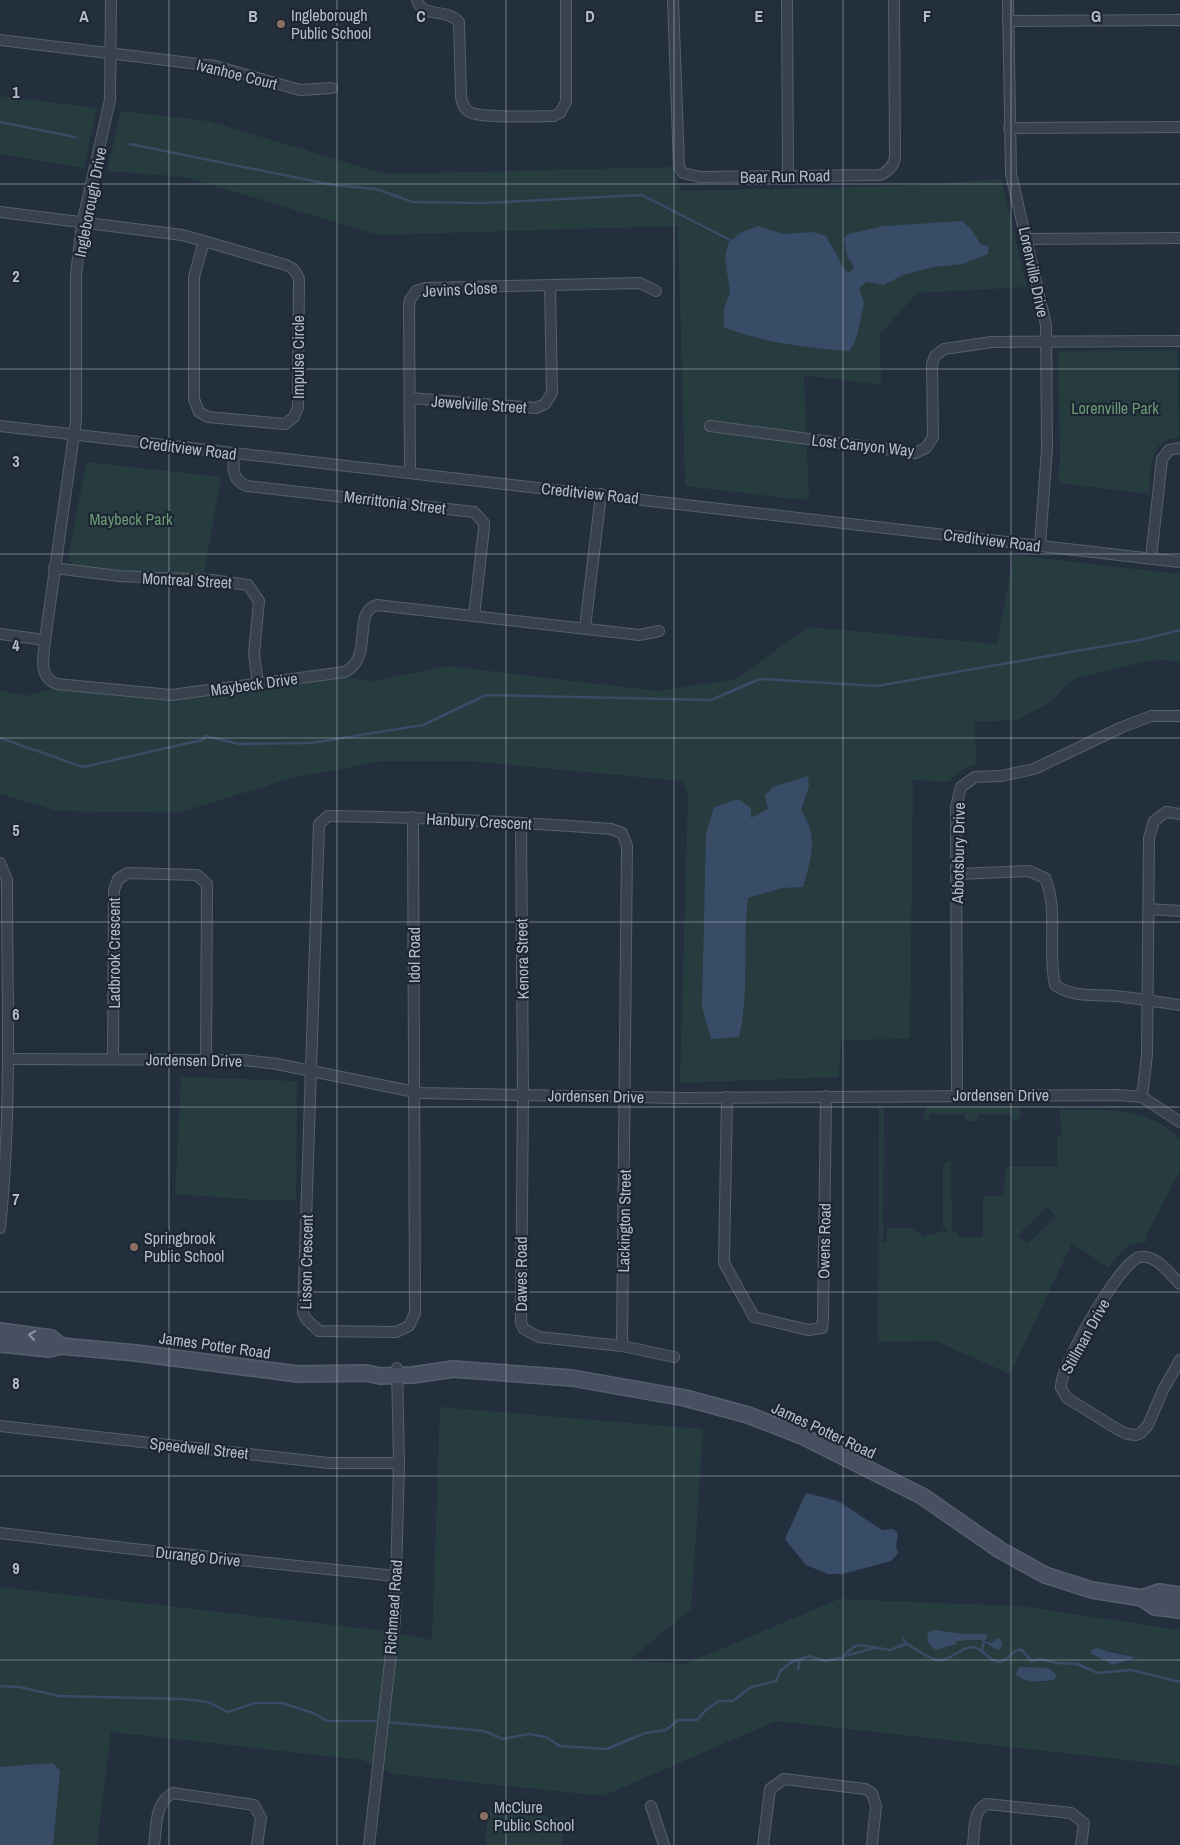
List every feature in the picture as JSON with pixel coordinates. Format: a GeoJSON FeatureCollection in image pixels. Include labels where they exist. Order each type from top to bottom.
{"type":"FeatureCollection","features":[{"type":"Feature","properties":{"kind":"main road","name":"James Potter Road"},"geometry":{"type":"LineString","coordinates":[[0,1330],[51,1338],[61,1346]]}},
{"type":"Feature","properties":{"kind":"main road","name":"James Potter Road"},"geometry":{"type":"LineString","coordinates":[[0,1344],[49,1350],[61,1346],[136,1353],[298,1374],[366,1373],[380,1376],[397,1372],[421,1375],[435,1370],[454,1369],[572,1378],[685,1398],[748,1416],[802,1436],[922,1496],[1000,1550],[1045,1575],[1092,1590],[1142,1598],[1154,1607],[1180,1610]]}},
{"type":"Feature","properties":{"kind":"main road","name":"James Potter Road"},"geometry":{"type":"LineString","coordinates":[[1142,1598],[1159,1592],[1180,1594]]}},
{"type":"Feature","properties":{"kind":"street","name":"Ingleborough Drive"},"geometry":{"type":"LineString","coordinates":[[74,435],[76,275],[82,224],[106,123],[112,84],[111,0]]}},
{"type":"Feature","properties":{"kind":"street"},"geometry":{"type":"LineString","coordinates":[[416,0],[419,7],[424,11],[451,15],[459,22],[461,97],[467,111],[481,115],[536,116],[554,116],[560,113],[566,102],[566,0]]}},
{"type":"Feature","properties":{"kind":"street","name":"Bear Run Road"},"geometry":{"type":"LineString","coordinates":[[673,0],[678,158],[680,171],[692,177],[880,175],[886,172],[894,164],[894,0]]}},
{"type":"Feature","properties":{"kind":"street"},"geometry":{"type":"LineString","coordinates":[[787,0],[788,175]]}},
{"type":"Feature","properties":{"kind":"street","name":"Lorenville Drive"},"geometry":{"type":"LineString","coordinates":[[1008,0],[1011,174],[1043,308],[1046,341],[1047,448],[1040,545]]}},
{"type":"Feature","properties":{"kind":"street"},"geometry":{"type":"LineString","coordinates":[[1008,21],[1180,20]]}},
{"type":"Feature","properties":{"kind":"street","name":"Ivanhoe Court"},"geometry":{"type":"LineString","coordinates":[[0,40],[215,66],[300,90],[332,88]]}},
{"type":"Feature","properties":{"kind":"street"},"geometry":{"type":"LineString","coordinates":[[1009,128],[1180,127]]}},
{"type":"Feature","properties":{"kind":"street","name":"Impulse Circle"},"geometry":{"type":"LineString","coordinates":[[0,212],[82,224],[182,235],[204,241],[286,265],[297,275],[298,407],[294,417],[285,424],[208,417],[196,407],[194,398],[194,277],[204,241]]}},
{"type":"Feature","properties":{"kind":"street"},"geometry":{"type":"LineString","coordinates":[[1027,239],[1180,238]]}},
{"type":"Feature","properties":{"kind":"street","name":"Jevins Close"},"geometry":{"type":"LineString","coordinates":[[410,473],[409,306],[410,300],[416,291],[426,288],[640,283],[656,292]]}},
{"type":"Feature","properties":{"kind":"street","name":"Jewelville Street"},"geometry":{"type":"LineString","coordinates":[[410,398],[536,408],[545,404],[552,393],[550,285]]}},
{"type":"Feature","properties":{"kind":"street"},"geometry":{"type":"LineString","coordinates":[[1046,341],[1180,341]]}},
{"type":"Feature","properties":{"kind":"street","name":"Lost Canyon Way"},"geometry":{"type":"LineString","coordinates":[[710,426],[915,453],[921,452],[933,437],[932,364],[939,352],[949,347],[992,342],[1046,341]]}},
{"type":"Feature","properties":{"kind":"street","name":"Creditview Road"},"geometry":{"type":"LineString","coordinates":[[0,426],[1180,562]]}},
{"type":"Feature","properties":{"kind":"street","name":"Maybeck Drive"},"geometry":{"type":"LineString","coordinates":[[74,435],[54,568],[43,669],[48,678],[57,684],[171,695],[345,672],[352,668],[360,657],[365,616],[373,606],[639,634],[659,631]]}},
{"type":"Feature","properties":{"kind":"street"},"geometry":{"type":"LineString","coordinates":[[1151,558],[1162,459],[1169,450],[1180,448]]}},
{"type":"Feature","properties":{"kind":"street","name":"Merrittonia Street"},"geometry":{"type":"LineString","coordinates":[[234,453],[234,474],[239,481],[247,486],[474,512],[484,523],[484,528],[474,616]]}},
{"type":"Feature","properties":{"kind":"street"},"geometry":{"type":"LineString","coordinates":[[585,628],[601,494]]}},
{"type":"Feature","properties":{"kind":"street","name":"Montreal Street"},"geometry":{"type":"LineString","coordinates":[[54,568],[120,576],[212,580],[248,585],[259,601],[254,654],[258,684]]}},
{"type":"Feature","properties":{"kind":"street"},"geometry":{"type":"LineString","coordinates":[[0,634],[45,640]]}},
{"type":"Feature","properties":{"kind":"street","name":"Abbotsbury Drive"},"geometry":{"type":"LineString","coordinates":[[957,1094],[956,807],[961,787],[975,777],[1001,776],[1034,770],[1120,728],[1151,716],[1180,716]]}},
{"type":"Feature","properties":{"kind":"street"},"geometry":{"type":"LineString","coordinates":[[1180,814],[1166,812],[1154,821],[1149,838],[1147,1055],[1142,1097],[1180,1122]]}},
{"type":"Feature","properties":{"kind":"street","name":"Hanbury Crescent"},"geometry":{"type":"LineString","coordinates":[[312,1070],[319,824],[328,816],[413,817],[611,829],[622,833],[625,838],[625,1097]]}},
{"type":"Feature","properties":{"kind":"street","name":"Idol Road"},"geometry":{"type":"LineString","coordinates":[[413,817],[415,1092]]}},
{"type":"Feature","properties":{"kind":"street","name":"Kenora Street"},"geometry":{"type":"LineString","coordinates":[[521,823],[523,1095]]}},
{"type":"Feature","properties":{"kind":"street"},"geometry":{"type":"LineString","coordinates":[[0,863],[6,880],[8,1059],[0,1222]]}},
{"type":"Feature","properties":{"kind":"street"},"geometry":{"type":"LineString","coordinates":[[957,874],[1029,871],[1045,878],[1051,892],[1051,968],[1055,986],[1065,992],[1082,995],[1114,996],[1180,1005]]}},
{"type":"Feature","properties":{"kind":"street","name":"Ladbrook Crescent"},"geometry":{"type":"LineString","coordinates":[[113,1059],[114,890],[118,879],[128,873],[197,875],[207,884],[206,1060]]}},
{"type":"Feature","properties":{"kind":"street"},"geometry":{"type":"LineString","coordinates":[[1149,909],[1180,912]]}},
{"type":"Feature","properties":{"kind":"street","name":"Jordensen Drive"},"geometry":{"type":"LineString","coordinates":[[8,1059],[243,1060],[312,1070],[415,1092],[625,1097],[957,1094],[1142,1097]]}},
{"type":"Feature","properties":{"kind":"street","name":"Lisson Crescent"},"geometry":{"type":"LineString","coordinates":[[312,1070],[303,1313],[307,1320],[319,1331],[396,1332],[403,1330],[413,1320],[415,1313],[415,1092]]}},
{"type":"Feature","properties":{"kind":"street","name":"Dawes Road"},"geometry":{"type":"LineString","coordinates":[[523,1095],[521,1323],[524,1329],[539,1337],[622,1346],[674,1358]]}},
{"type":"Feature","properties":{"kind":"street","name":"Owens Road"},"geometry":{"type":"LineString","coordinates":[[727,1097],[724,1263],[754,1317],[808,1330],[822,1328],[826,1096]]}},
{"type":"Feature","properties":{"kind":"street","name":"Lackington Street"},"geometry":{"type":"LineString","coordinates":[[622,1346],[625,1097]]}},
{"type":"Feature","properties":{"kind":"street","name":"Stillman Drive"},"geometry":{"type":"LineString","coordinates":[[1180,1284],[1151,1258],[1142,1256],[1133,1260],[1101,1303],[1085,1329],[1062,1377],[1061,1388],[1067,1398],[1117,1429],[1127,1434],[1136,1435],[1148,1425],[1163,1390],[1180,1360]]}},
{"type":"Feature","properties":{"kind":"street","name":"Richmead Road"},"geometry":{"type":"LineString","coordinates":[[369,1845],[387,1687],[396,1576],[399,1463],[397,1372]]}},
{"type":"Feature","properties":{"kind":"street","name":"Speedwell Street"},"geometry":{"type":"LineString","coordinates":[[0,1426],[328,1463],[399,1463]]}},
{"type":"Feature","properties":{"kind":"street","name":"Durango Drive"},"geometry":{"type":"LineString","coordinates":[[0,1533],[133,1550],[396,1576]]}},
{"type":"Feature","properties":{"kind":"street"},"geometry":{"type":"LineString","coordinates":[[762,1845],[770,1788],[784,1779],[865,1789],[872,1793],[876,1806],[872,1845]]}},
{"type":"Feature","properties":{"kind":"street"},"geometry":{"type":"LineString","coordinates":[[154,1845],[158,1809],[162,1802],[173,1793],[254,1805],[261,1818],[257,1845]]}},
{"type":"Feature","properties":{"kind":"street"},"geometry":{"type":"LineString","coordinates":[[973,1845],[976,1816],[979,1809],[987,1804],[1070,1812],[1084,1823],[1082,1845]]}},
{"type":"Feature","properties":{"kind":"street"},"geometry":{"type":"LineString","coordinates":[[651,1806],[664,1845]]}},
{"type":"Feature","properties":{"kind":"green space"},"geometry":{"type":"Polygon","coordinates":[[[0,96],[97,108],[84,168],[0,154],[0,96]]]}},
{"type":"Feature","properties":{"kind":"green space"},"geometry":{"type":"Polygon","coordinates":[[[121,111],[208,121],[385,174],[673,167],[681,191],[892,186],[1001,179],[1027,287],[917,293],[880,334],[881,385],[804,375],[809,497],[803,500],[685,486],[678,226],[379,235],[184,177],[107,171],[121,111]]]}},
{"type":"Feature","properties":{"kind":"green space","name":"Lorenville Park"},"geometry":{"type":"Polygon","coordinates":[[[1177,350],[1179,438],[1169,439],[1156,449],[1151,466],[1149,494],[1058,483],[1060,460],[1058,355],[1062,351],[1177,350]]]}},
{"type":"Feature","properties":{"kind":"green space","name":"Maybeck Park"},"geometry":{"type":"Polygon","coordinates":[[[86,462],[221,477],[204,574],[128,571],[75,565],[68,561],[86,462]]]}},
{"type":"Feature","properties":{"kind":"green space"},"geometry":{"type":"Polygon","coordinates":[[[1014,555],[1180,574],[1180,662],[1156,659],[1074,679],[1050,702],[1017,720],[975,722],[976,764],[956,773],[949,782],[913,780],[910,1039],[841,1040],[839,1077],[680,1083],[688,795],[682,781],[468,761],[383,761],[292,778],[178,813],[58,811],[0,794],[0,690],[25,696],[51,689],[174,701],[347,678],[373,681],[448,666],[658,691],[736,679],[808,627],[997,644],[1014,555]]]}},
{"type":"Feature","properties":{"kind":"green space"},"geometry":{"type":"Polygon","coordinates":[[[181,1077],[297,1081],[296,1200],[255,1200],[175,1194],[181,1077]]]}},
{"type":"Feature","properties":{"kind":"green space"},"geometry":{"type":"Polygon","coordinates":[[[877,1105],[884,1106],[883,1242],[887,1242],[887,1228],[911,1228],[925,1237],[937,1234],[938,1231],[947,1232],[947,1228],[943,1228],[943,1167],[946,1162],[951,1161],[952,1232],[957,1232],[958,1237],[983,1237],[983,1196],[1004,1196],[1005,1167],[1057,1166],[1057,1136],[1062,1136],[1059,1110],[1108,1110],[1139,1115],[1154,1121],[1168,1129],[1180,1140],[1180,1171],[1147,1234],[1146,1242],[1129,1245],[1108,1267],[1072,1243],[1010,1374],[936,1341],[878,1342],[879,1109],[877,1109],[877,1105]],[[1047,1207],[1018,1235],[1027,1244],[1056,1217],[1047,1207]]]}},
{"type":"Feature","properties":{"kind":"green space"},"geometry":{"type":"Polygon","coordinates":[[[926,1106],[1019,1106],[1021,1113],[1019,1119],[1013,1121],[1011,1114],[979,1114],[976,1121],[966,1121],[964,1114],[930,1114],[929,1121],[923,1117],[926,1106]]]}},
{"type":"Feature","properties":{"kind":"green space"},"geometry":{"type":"Polygon","coordinates":[[[440,1407],[703,1429],[691,1609],[629,1661],[685,1664],[839,1599],[1021,1606],[1180,1630],[1180,1766],[776,1721],[603,1796],[394,1774],[363,1760],[111,1732],[97,1845],[0,1845],[0,1587],[378,1630],[432,1640],[440,1407]],[[941,1630],[929,1638],[930,1646],[942,1649],[955,1641],[972,1639],[987,1644],[996,1650],[992,1643],[984,1639],[986,1634],[964,1634],[941,1630]],[[1091,1650],[1092,1654],[1113,1665],[1139,1659],[1114,1651],[1091,1650]],[[1019,1667],[1039,1682],[1054,1680],[1048,1669],[1019,1667]]]}},
{"type":"Feature","properties":{"kind":"green space"},"geometry":{"type":"Polygon","coordinates":[[[488,1811],[564,1818],[562,1845],[485,1845],[488,1811]]]}},
{"type":"Feature","properties":{"kind":"water"},"geometry":{"type":"Polygon","coordinates":[[[962,221],[971,229],[981,245],[989,246],[988,254],[963,264],[934,267],[903,275],[884,285],[867,282],[859,288],[864,303],[857,336],[850,351],[786,344],[739,333],[724,327],[724,308],[730,293],[725,257],[728,244],[738,234],[758,226],[783,234],[813,232],[826,236],[845,270],[850,273],[854,267],[848,258],[844,239],[848,234],[884,226],[962,221]]]}},
{"type":"Feature","properties":{"kind":"water"},"geometry":{"type":"Polygon","coordinates":[[[808,776],[809,786],[801,810],[810,829],[812,848],[803,887],[782,888],[748,898],[744,1003],[739,1037],[711,1039],[702,1007],[706,833],[714,807],[738,799],[751,808],[751,818],[768,809],[765,795],[773,787],[808,776]]]}},
{"type":"Feature","properties":{"kind":"water"},"geometry":{"type":"Polygon","coordinates":[[[806,1493],[838,1501],[882,1530],[893,1529],[898,1533],[896,1547],[898,1553],[891,1561],[843,1574],[828,1574],[806,1565],[785,1539],[806,1493]]]}},
{"type":"Feature","properties":{"kind":"water"},"geometry":{"type":"Polygon","coordinates":[[[936,1630],[964,1634],[988,1634],[985,1641],[992,1643],[997,1638],[1001,1639],[1002,1645],[999,1650],[982,1641],[956,1641],[956,1644],[936,1650],[930,1645],[927,1638],[928,1632],[936,1630]]]}},
{"type":"Feature","properties":{"kind":"water"},"geometry":{"type":"Polygon","coordinates":[[[1098,1648],[1143,1659],[1135,1658],[1113,1665],[1092,1654],[1091,1650],[1098,1648]]]}},
{"type":"Feature","properties":{"kind":"water"},"geometry":{"type":"Polygon","coordinates":[[[1019,1667],[1047,1668],[1056,1676],[1054,1680],[1029,1681],[1016,1674],[1019,1667]]]}},
{"type":"Feature","properties":{"kind":"water"},"geometry":{"type":"Polygon","coordinates":[[[53,1763],[60,1771],[53,1845],[0,1845],[0,1767],[53,1763]]]}},
{"type":"Feature","properties":{"kind":"waterway"},"geometry":{"type":"LineString","coordinates":[[0,122],[75,137]]}},
{"type":"Feature","properties":{"kind":"waterway"},"geometry":{"type":"LineString","coordinates":[[130,144],[333,185],[376,189],[413,202],[484,203],[642,195],[734,242]]}},
{"type":"Feature","properties":{"kind":"waterway"},"geometry":{"type":"LineString","coordinates":[[0,738],[83,767],[202,740],[206,736],[239,744],[311,743],[423,725],[486,695],[711,700],[760,679],[877,686],[1145,639],[1180,630]]}},
{"type":"Feature","properties":{"kind":"waterway"},"geometry":{"type":"LineString","coordinates":[[903,1638],[906,1644]]}},
{"type":"Feature","properties":{"kind":"waterway"},"geometry":{"type":"LineString","coordinates":[[982,1649],[984,1642]]}},
{"type":"Feature","properties":{"kind":"waterway"},"geometry":{"type":"LineString","coordinates":[[387,1722],[484,1731],[503,1739],[529,1734],[546,1737],[560,1746],[607,1749],[645,1733],[666,1730],[678,1720],[697,1720],[707,1709],[719,1701],[733,1701],[751,1687],[776,1681],[781,1670],[792,1662],[809,1656],[825,1661],[842,1658],[853,1647],[860,1645],[890,1650],[906,1644],[937,1660],[946,1659],[964,1649],[973,1647],[992,1660],[999,1662],[1016,1651],[1022,1650],[1031,1661],[1041,1659],[1057,1663],[1077,1664],[1098,1673],[1131,1670],[1180,1682]]}},
{"type":"Feature","properties":{"kind":"waterway"},"geometry":{"type":"LineString","coordinates":[[849,1655],[874,1648]]}},
{"type":"Feature","properties":{"kind":"waterway"},"geometry":{"type":"LineString","coordinates":[[798,1670],[800,1660]]}},
{"type":"Feature","properties":{"kind":"waterway"},"geometry":{"type":"LineString","coordinates":[[0,1686],[19,1687],[59,1696],[184,1699],[208,1702],[228,1712],[255,1703],[282,1703],[313,1713],[327,1721],[381,1721]]}},
{"type":"Feature","properties":{"kind":"place","name":"Ingleborough Public School"},"geometry":{"type":"Point","coordinates":[281,24]}},
{"type":"Feature","properties":{"kind":"place","name":"Springbrook Public School"},"geometry":{"type":"Point","coordinates":[134,1247]}},
{"type":"Feature","properties":{"kind":"place","name":"McClure Public School"},"geometry":{"type":"Point","coordinates":[484,1816]}}]}
